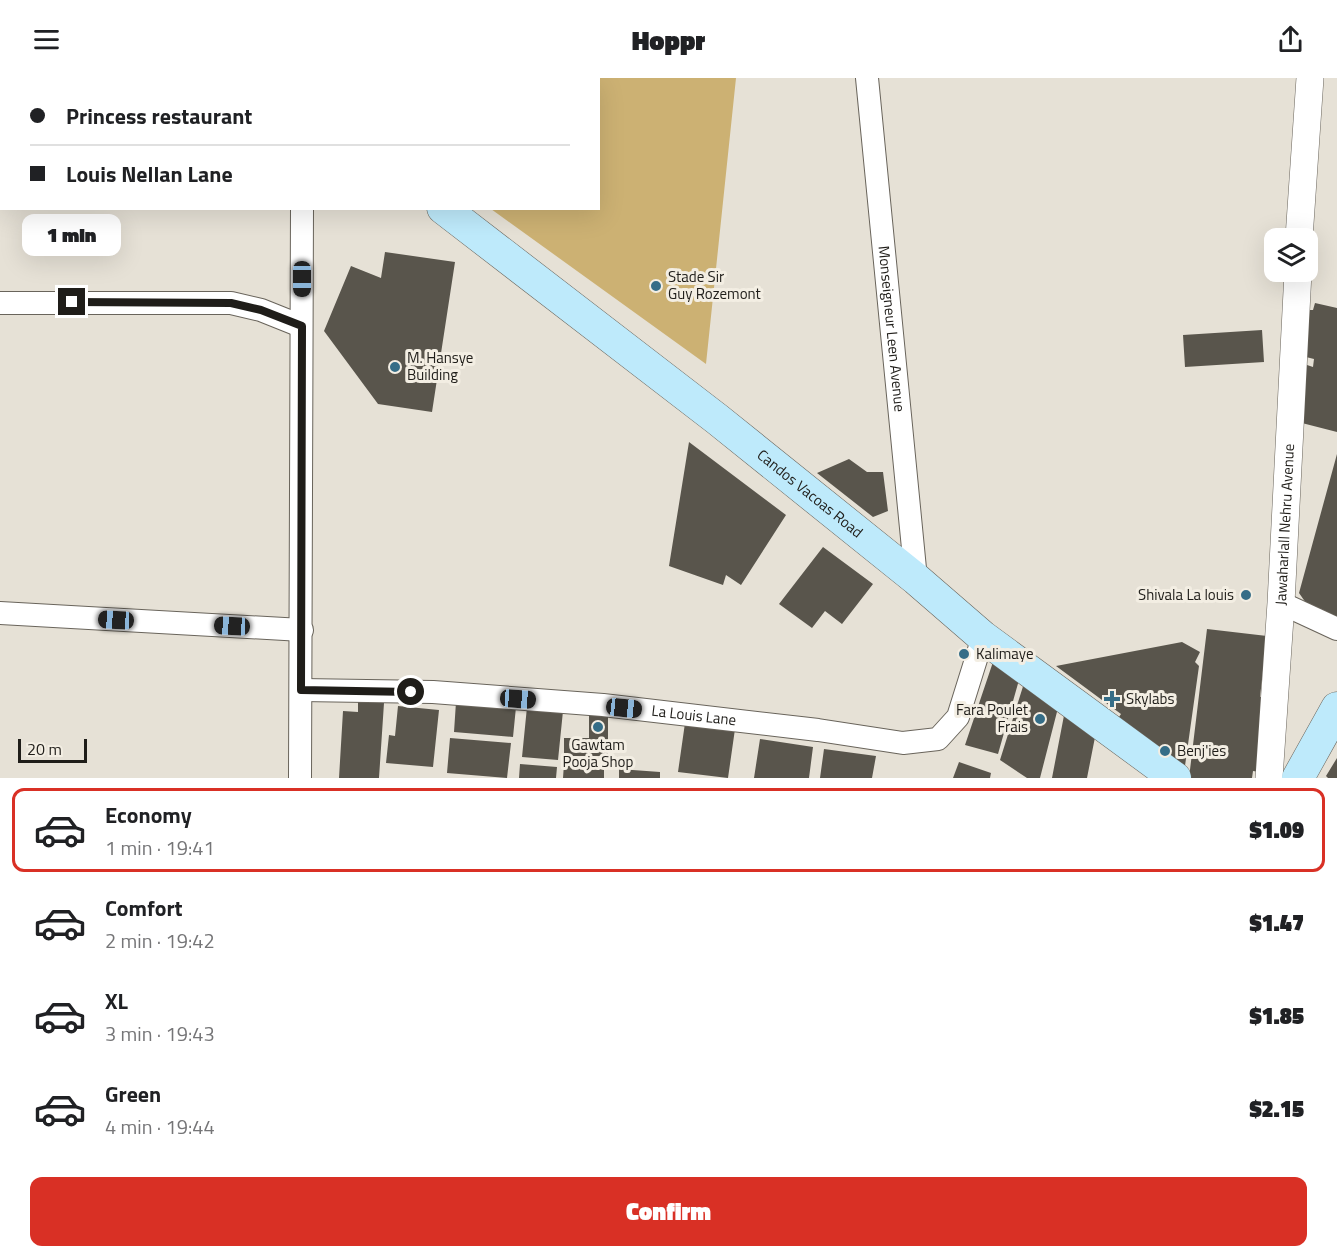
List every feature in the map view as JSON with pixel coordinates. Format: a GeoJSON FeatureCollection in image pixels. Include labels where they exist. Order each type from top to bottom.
{"type":"FeatureCollection","features":[{"type":"Feature","properties":{"kind":"main road","name":"Candos Vacoas Road"},"geometry":{"type":"LineString","coordinates":[[447,210],[717,419],[916,579],[983,637],[1175,778]]}},
{"type":"Feature","properties":{"kind":"main road"},"geometry":{"type":"LineString","coordinates":[[1298,778],[1337,708]]}},
{"type":"Feature","properties":{"kind":"street","name":"Monseigneur Leen Avenue"},"geometry":{"type":"LineString","coordinates":[[867,78],[916,579]]}},
{"type":"Feature","properties":{"kind":"street"},"geometry":{"type":"LineString","coordinates":[[1300,228],[1310,78]]}},
{"type":"Feature","properties":{"kind":"street"},"geometry":{"type":"LineString","coordinates":[[300,778],[302,210]]}},
{"type":"Feature","properties":{"kind":"street","name":"Jawaharlall Nehru Avenue"},"geometry":{"type":"LineString","coordinates":[[1269,778],[1281,603],[1297,282]]}},
{"type":"Feature","properties":{"kind":"street"},"geometry":{"type":"LineString","coordinates":[[0,303],[231,303],[261,310],[302,326]]}},
{"type":"Feature","properties":{"kind":"street"},"geometry":{"type":"LineString","coordinates":[[1281,603],[1337,629]]}},
{"type":"Feature","properties":{"kind":"street"},"geometry":{"type":"LineString","coordinates":[[0,613],[302,630]]}},
{"type":"Feature","properties":{"kind":"street","name":"La Louis Lane"},"geometry":{"type":"LineString","coordinates":[[301,690],[433,692],[603,705],[818,730],[903,743],[938,739],[958,717],[983,637]]}},
{"type":"Feature","properties":{"kind":"shaded area","name":"Stade Sir Guy Rozemont"},"geometry":{"type":"Polygon","coordinates":[[[600,78],[736,78],[706,364],[492,210],[600,210],[600,78]]]}},
{"type":"Feature","properties":{"kind":"building","name":"M. Hansye Building"},"geometry":{"type":"Polygon","coordinates":[[[385,252],[455,262],[432,412],[378,404],[324,331],[351,266],[381,278],[385,252]]]}},
{"type":"Feature","properties":{"kind":"building"},"geometry":{"type":"Polygon","coordinates":[[[1315,303],[1337,308],[1337,432],[1298,422],[1301,363],[1313,367],[1314,359],[1302,356],[1303,310],[1313,310],[1315,303]]]}},
{"type":"Feature","properties":{"kind":"building"},"geometry":{"type":"Polygon","coordinates":[[[1262,330],[1264,362],[1185,367],[1183,335],[1262,330]]]}},
{"type":"Feature","properties":{"kind":"building"},"geometry":{"type":"Polygon","coordinates":[[[689,442],[786,515],[741,585],[726,575],[723,585],[669,566],[689,442]]]}},
{"type":"Feature","properties":{"kind":"building"},"geometry":{"type":"Polygon","coordinates":[[[1337,454],[1337,620],[1306,603],[1299,593],[1337,454]]]}},
{"type":"Feature","properties":{"kind":"building"},"geometry":{"type":"Polygon","coordinates":[[[849,459],[867,472],[883,472],[888,511],[873,517],[817,473],[849,459]]]}},
{"type":"Feature","properties":{"kind":"building"},"geometry":{"type":"Polygon","coordinates":[[[823,547],[873,584],[842,624],[825,611],[812,628],[779,604],[823,547]]]}},
{"type":"Feature","properties":{"kind":"building"},"geometry":{"type":"Polygon","coordinates":[[[1207,629],[1267,636],[1260,697],[1269,698],[1260,772],[1253,771],[1252,778],[1189,778],[1207,629]]]}},
{"type":"Feature","properties":{"kind":"building"},"geometry":{"type":"Polygon","coordinates":[[[1182,642],[1200,652],[1195,662],[1199,666],[1184,773],[1115,723],[1121,714],[1056,666],[1182,642]]]}},
{"type":"Feature","properties":{"kind":"building"},"geometry":{"type":"Polygon","coordinates":[[[993,662],[1021,673],[998,754],[965,745],[993,662]]]}},
{"type":"Feature","properties":{"kind":"building"},"geometry":{"type":"Polygon","coordinates":[[[1025,680],[1059,704],[1040,778],[1027,778],[1000,760],[1025,680]]]}},
{"type":"Feature","properties":{"kind":"building"},"geometry":{"type":"Polygon","coordinates":[[[358,701],[384,703],[379,778],[339,778],[343,711],[358,712],[358,701]]]}},
{"type":"Feature","properties":{"kind":"building"},"geometry":{"type":"Polygon","coordinates":[[[456,702],[516,707],[513,737],[454,732],[456,702]]]}},
{"type":"Feature","properties":{"kind":"building"},"geometry":{"type":"Polygon","coordinates":[[[1066,705],[1097,727],[1087,778],[1052,778],[1066,705]]]}},
{"type":"Feature","properties":{"kind":"building"},"geometry":{"type":"Polygon","coordinates":[[[398,706],[439,710],[433,767],[386,763],[389,735],[395,736],[398,706]]]}},
{"type":"Feature","properties":{"kind":"building"},"geometry":{"type":"Polygon","coordinates":[[[527,707],[563,711],[558,760],[522,757],[527,707]]]}},
{"type":"Feature","properties":{"kind":"building","name":"Gawtam Pooja Shop"},"geometry":{"type":"Polygon","coordinates":[[[589,716],[608,716],[608,756],[564,756],[564,738],[589,738],[589,716]]]}},
{"type":"Feature","properties":{"kind":"building"},"geometry":{"type":"Polygon","coordinates":[[[685,723],[735,729],[728,778],[678,772],[685,723]]]}},
{"type":"Feature","properties":{"kind":"building"},"geometry":{"type":"Polygon","coordinates":[[[450,738],[511,743],[507,778],[447,773],[450,738]]]}},
{"type":"Feature","properties":{"kind":"building"},"geometry":{"type":"Polygon","coordinates":[[[760,739],[813,747],[809,778],[754,778],[760,739]]]}},
{"type":"Feature","properties":{"kind":"building"},"geometry":{"type":"Polygon","coordinates":[[[824,749],[876,756],[872,778],[820,778],[824,749]]]}},
{"type":"Feature","properties":{"kind":"building"},"geometry":{"type":"Polygon","coordinates":[[[1337,758],[1337,778],[1328,778],[1326,776],[1337,758]]]}},
{"type":"Feature","properties":{"kind":"building"},"geometry":{"type":"Polygon","coordinates":[[[959,762],[991,773],[990,778],[953,778],[959,762]]]}},
{"type":"Feature","properties":{"kind":"building"},"geometry":{"type":"Polygon","coordinates":[[[520,764],[557,767],[556,778],[519,778],[520,764]]]}},
{"type":"Feature","properties":{"kind":"building"},"geometry":{"type":"Polygon","coordinates":[[[564,764],[604,767],[604,778],[563,778],[564,764]]]}},
{"type":"Feature","properties":{"kind":"building"},"geometry":{"type":"Polygon","coordinates":[[[619,769],[660,772],[660,778],[619,778],[619,769]]]}},
{"type":"Feature","properties":{"kind":"place","name":"Stade Sir Guy Rozemont"},"geometry":{"type":"Point","coordinates":[656,286]}},
{"type":"Feature","properties":{"kind":"place","name":"M. Hansye Building"},"geometry":{"type":"Point","coordinates":[395,367]}},
{"type":"Feature","properties":{"kind":"place","name":"Shivala La louis"},"geometry":{"type":"Point","coordinates":[1246,595]}},
{"type":"Feature","properties":{"kind":"place","name":"Kalimaye"},"geometry":{"type":"Point","coordinates":[964,654]}},
{"type":"Feature","properties":{"kind":"place","name":"Skylabs"},"geometry":{"type":"Point","coordinates":[1112,699]}},
{"type":"Feature","properties":{"kind":"place","name":"Fara Poulet Frais"},"geometry":{"type":"Point","coordinates":[1040,719]}},
{"type":"Feature","properties":{"kind":"place","name":"Gawtam Pooja Shop"},"geometry":{"type":"Point","coordinates":[598,727]}},
{"type":"Feature","properties":{"kind":"place","name":"Benj'ies"},"geometry":{"type":"Point","coordinates":[1165,751]}},
{"type":"Feature","properties":{"kind":"route"},"geometry":{"type":"LineString","coordinates":[[72,302],[231,303],[261,310],[302,326],[301,690],[411,692]]}}]}
